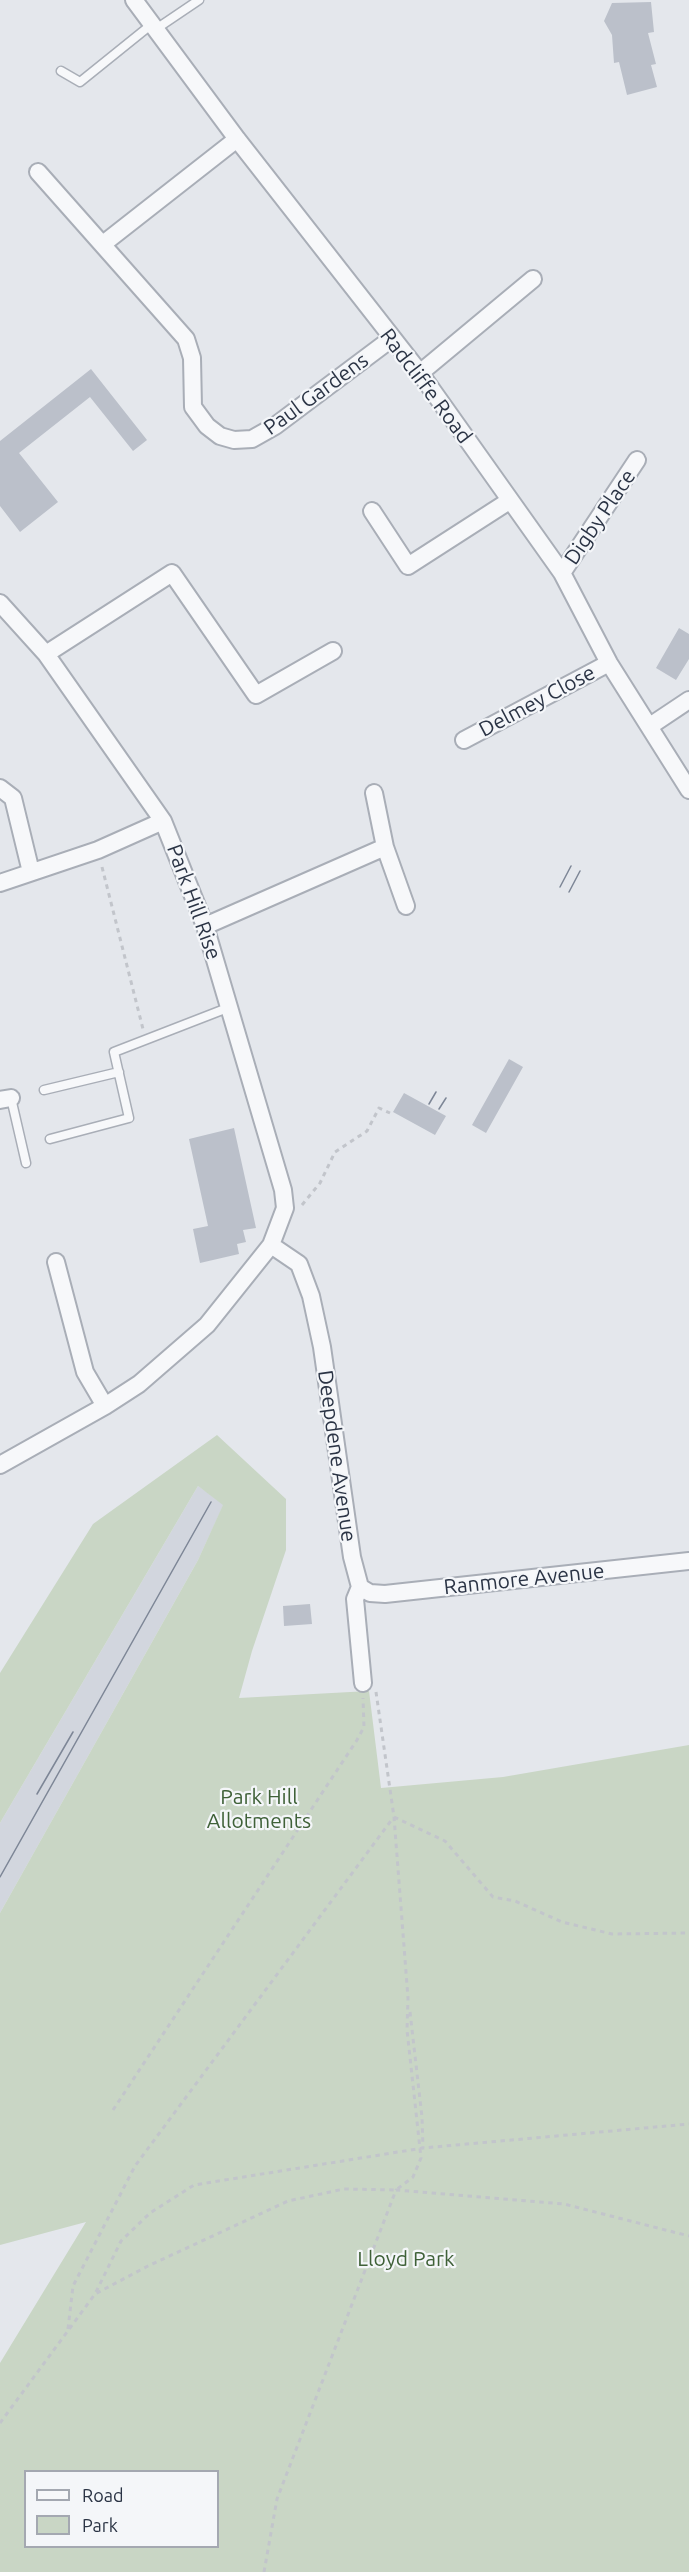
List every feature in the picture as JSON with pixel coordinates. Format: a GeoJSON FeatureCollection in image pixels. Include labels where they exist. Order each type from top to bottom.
{"type":"FeatureCollection","features":[{"type":"Feature","properties":{"kind":"street","name":"Radcliffe Road"},"geometry":{"type":"LineString","coordinates":[[134,0],[237,139],[391,339],[420,373],[562,573],[609,663],[689,790]]}},
{"type":"Feature","properties":{"kind":"street"},"geometry":{"type":"LineString","coordinates":[[103,244],[237,139]]}},
{"type":"Feature","properties":{"kind":"street","name":"Paul Gardens"},"geometry":{"type":"LineString","coordinates":[[38,172],[186,339],[192,358],[193,407],[207,426],[220,436],[234,440],[252,439],[275,426],[391,339]]}},
{"type":"Feature","properties":{"kind":"street"},"geometry":{"type":"LineString","coordinates":[[420,373],[533,279]]}},
{"type":"Feature","properties":{"kind":"street","name":"Digby Place"},"geometry":{"type":"LineString","coordinates":[[562,573],[637,460]]}},
{"type":"Feature","properties":{"kind":"street"},"geometry":{"type":"LineString","coordinates":[[372,511],[408,566],[509,501]]}},
{"type":"Feature","properties":{"kind":"street"},"geometry":{"type":"LineString","coordinates":[[46,654],[172,573],[256,695],[333,651]]}},
{"type":"Feature","properties":{"kind":"street","name":"Park Hill Rise"},"geometry":{"type":"LineString","coordinates":[[0,603],[46,654],[163,821],[205,926],[283,1190],[285,1208]]}},
{"type":"Feature","properties":{"kind":"street","name":"Delmey Close"},"geometry":{"type":"LineString","coordinates":[[464,740],[609,663]]}},
{"type":"Feature","properties":{"kind":"street"},"geometry":{"type":"LineString","coordinates":[[650,726],[689,700]]}},
{"type":"Feature","properties":{"kind":"street"},"geometry":{"type":"LineString","coordinates":[[0,788],[13,798],[32,872]]}},
{"type":"Feature","properties":{"kind":"street"},"geometry":{"type":"LineString","coordinates":[[374,793],[385,847],[406,906]]}},
{"type":"Feature","properties":{"kind":"street"},"geometry":{"type":"LineString","coordinates":[[0,883],[98,850],[163,821]]}},
{"type":"Feature","properties":{"kind":"street"},"geometry":{"type":"LineString","coordinates":[[205,926],[385,847]]}},
{"type":"Feature","properties":{"kind":"street"},"geometry":{"type":"LineString","coordinates":[[0,1465],[140,1384],[207,1324],[271,1245],[285,1208]]}},
{"type":"Feature","properties":{"kind":"street","name":"Deepdene Avenue"},"geometry":{"type":"LineString","coordinates":[[271,1245],[299,1264],[311,1296],[322,1347],[352,1557],[360,1587],[355,1599],[363,1683]]}},
{"type":"Feature","properties":{"kind":"street"},"geometry":{"type":"LineString","coordinates":[[56,1262],[85,1372],[105,1406]]}},
{"type":"Feature","properties":{"kind":"street","name":"Ranmore Avenue"},"geometry":{"type":"LineString","coordinates":[[360,1587],[370,1593],[385,1594],[689,1562]]}},
{"type":"Feature","properties":{"kind":"lane"},"geometry":{"type":"LineString","coordinates":[[61,71],[80,82],[154,27],[199,0]]}},
{"type":"Feature","properties":{"kind":"lane"},"geometry":{"type":"LineString","coordinates":[[50,1139],[129,1118],[114,1052],[230,1007]]}},
{"type":"Feature","properties":{"kind":"lane"},"geometry":{"type":"LineString","coordinates":[[44,1090],[119,1072]]}},
{"type":"Feature","properties":{"kind":"lane"},"geometry":{"type":"LineString","coordinates":[[5,1099],[26,1163]]}},
{"type":"Feature","properties":{"kind":"path"},"geometry":{"type":"LineString","coordinates":[[98,850],[146,1039]]}},
{"type":"Feature","properties":{"kind":"path"},"geometry":{"type":"LineString","coordinates":[[285,1208],[305,1204],[320,1183],[335,1152],[367,1131],[379,1107],[390,1113]]}},
{"type":"Feature","properties":{"kind":"path"},"geometry":{"type":"LineString","coordinates":[[113,2110],[357,1740],[364,1727],[363,1683],[375,1682],[394,1817],[408,1998],[407,2030],[421,2158],[413,2177],[396,2190],[277,2499],[264,2572]]}},
{"type":"Feature","properties":{"kind":"path"},"geometry":{"type":"LineString","coordinates":[[394,1817],[445,1841],[493,1897],[515,1901],[562,1922],[612,1934],[689,1933]]}},
{"type":"Feature","properties":{"kind":"path"},"geometry":{"type":"LineString","coordinates":[[67,2331],[73,2286],[135,2166],[394,1817]]}},
{"type":"Feature","properties":{"kind":"path"},"geometry":{"type":"LineString","coordinates":[[0,2423],[95,2294],[121,2241],[150,2213],[194,2185],[421,2148],[689,2124]]}},
{"type":"Feature","properties":{"kind":"path"},"geometry":{"type":"LineString","coordinates":[[95,2294],[148,2266],[288,2201],[344,2189],[396,2190],[564,2204],[689,2236]]}},
{"type":"Feature","properties":{"kind":"shaded area"},"geometry":{"type":"Polygon","coordinates":[[[198,1486],[224,1504],[198,1560],[0,1913],[0,1823],[198,1486]]]}},
{"type":"Feature","properties":{"kind":"green space","name":"Lloyd Park"},"geometry":{"type":"Polygon","coordinates":[[[217,1435],[286,1499],[286,1550],[252,1651],[239,1698],[369,1691],[381,1788],[503,1777],[689,1745],[689,2572],[0,2572],[0,2363],[86,2222],[0,2245],[0,1913],[198,1560],[223,1505],[198,1486],[0,1823],[0,1673],[93,1524],[217,1435]]]}},
{"type":"Feature","properties":{"kind":"building"},"geometry":{"type":"Polygon","coordinates":[[[651,2],[654,32],[648,33],[656,64],[651,65],[657,87],[627,95],[619,62],[614,63],[612,35],[604,21],[612,3],[651,2]]]}},
{"type":"Feature","properties":{"kind":"building"},"geometry":{"type":"Polygon","coordinates":[[[91,369],[147,440],[133,451],[90,397],[19,453],[58,502],[20,532],[0,506],[0,441],[91,369]]]}},
{"type":"Feature","properties":{"kind":"building"},"geometry":{"type":"Polygon","coordinates":[[[679,628],[689,634],[689,659],[676,680],[656,668],[679,628]]]}},
{"type":"Feature","properties":{"kind":"building"},"geometry":{"type":"Polygon","coordinates":[[[509,1059],[523,1067],[486,1133],[472,1125],[509,1059]]]}},
{"type":"Feature","properties":{"kind":"building"},"geometry":{"type":"Polygon","coordinates":[[[404,1093],[446,1116],[435,1135],[393,1112],[404,1093]]]}},
{"type":"Feature","properties":{"kind":"building"},"geometry":{"type":"Polygon","coordinates":[[[234,1128],[256,1228],[243,1230],[246,1242],[237,1244],[239,1254],[200,1263],[193,1229],[208,1226],[189,1139],[234,1128]]]}},
{"type":"Feature","properties":{"kind":"building"},"geometry":{"type":"Polygon","coordinates":[[[310,1604],[312,1624],[284,1626],[283,1606],[310,1604]]]}},
{"type":"Feature","properties":{"kind":"tram line"},"geometry":{"type":"LineString","coordinates":[[560,887],[571,866]]}},
{"type":"Feature","properties":{"kind":"tram line"},"geometry":{"type":"LineString","coordinates":[[569,892],[580,871]]}},
{"type":"Feature","properties":{"kind":"tram line"},"geometry":{"type":"LineString","coordinates":[[429,1104],[436,1092]]}},
{"type":"Feature","properties":{"kind":"tram line"},"geometry":{"type":"LineString","coordinates":[[439,1109],[446,1098]]}},
{"type":"Feature","properties":{"kind":"tram line"},"geometry":{"type":"LineString","coordinates":[[0,1877],[211,1502]]}},
{"type":"Feature","properties":{"kind":"tram line"},"geometry":{"type":"LineString","coordinates":[[37,1794],[73,1732]]}},
{"type":"Feature","properties":{"kind":"park label","name":"Park Hill Allotments"},"geometry":{"type":"Point","coordinates":[259,1809]}}]}
